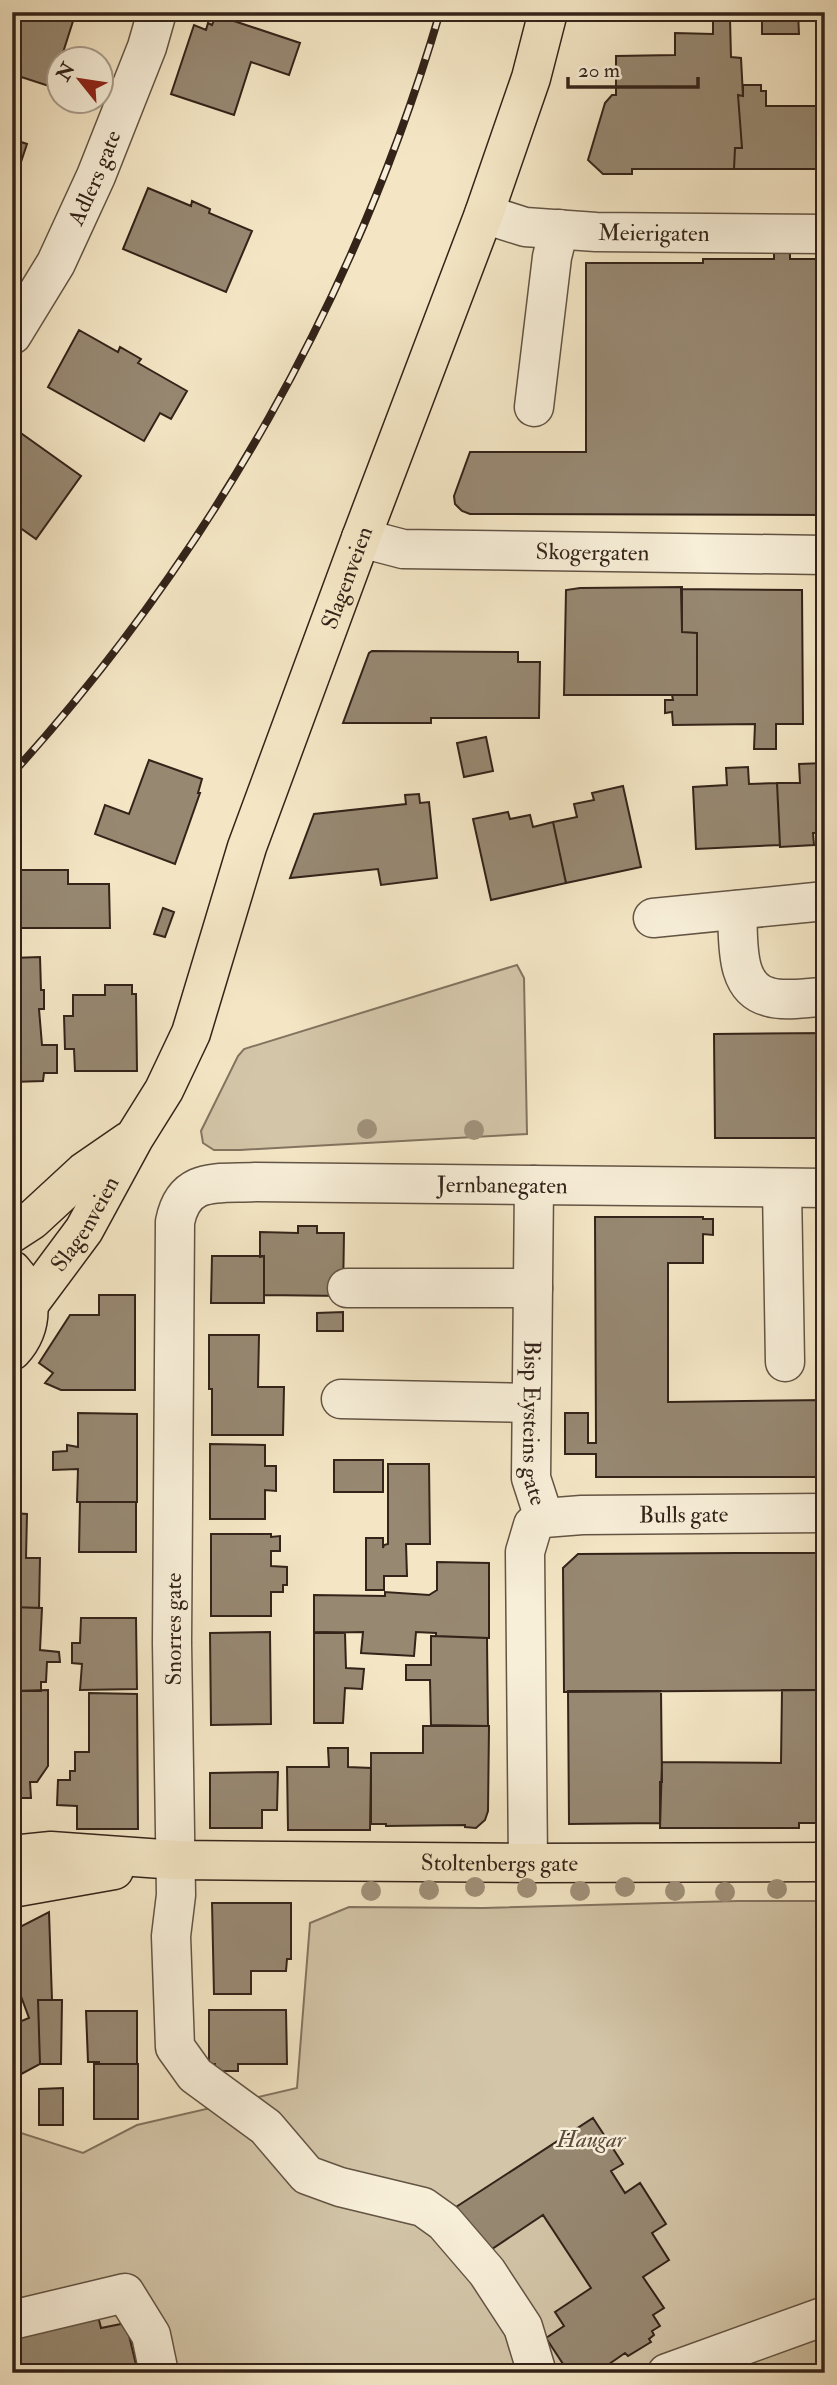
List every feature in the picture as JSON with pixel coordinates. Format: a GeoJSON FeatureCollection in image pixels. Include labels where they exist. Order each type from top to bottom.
{"type":"FeatureCollection","features":[{"type":"Feature","properties":{"kind":"main road","name":"Slagenveien"},"geometry":{"type":"LineString","coordinates":[[29,1304],[84,1230],[134,1138],[164,1090],[191,1033],[247,847],[484,214],[531,78],[548,12]]}},
{"type":"Feature","properties":{"kind":"main road","name":"Slagenveien"},"geometry":{"type":"LineString","coordinates":[[12,1233],[32,1220],[84,1172],[134,1138]]}},
{"type":"Feature","properties":{"kind":"main road","name":"Slagenveien"},"geometry":{"type":"LineString","coordinates":[[12,1270],[22,1281],[29,1304],[28,1324],[20,1342],[12,1351]]}},
{"type":"Feature","properties":{"kind":"main road","name":"Stoltenbergs gate"},"geometry":{"type":"LineString","coordinates":[[12,1855],[51,1851],[176,1860],[825,1862]]}},
{"type":"Feature","properties":{"kind":"main road","name":"Stoltenbergs gate"},"geometry":{"type":"LineString","coordinates":[[12,1888],[176,1860]]}},
{"type":"Feature","properties":{"kind":"street","name":"Adlers gate"},"geometry":{"type":"LineString","coordinates":[[12,335],[56,263],[90,188],[148,47],[157,12]]}},
{"type":"Feature","properties":{"kind":"street","name":"Meierigaten"},"geometry":{"type":"LineString","coordinates":[[484,214],[525,227],[596,232],[825,234]]}},
{"type":"Feature","properties":{"kind":"street"},"geometry":{"type":"LineString","coordinates":[[534,407],[552,257],[559,229]]}},
{"type":"Feature","properties":{"kind":"street","name":"Skogergaten"},"geometry":{"type":"LineString","coordinates":[[361,538],[403,550],[825,555]]}},
{"type":"Feature","properties":{"kind":"street"},"geometry":{"type":"LineString","coordinates":[[653,918],[825,901]]}},
{"type":"Feature","properties":{"kind":"street"},"geometry":{"type":"LineString","coordinates":[[737,910],[741,966],[750,986],[770,998],[825,997]]}},
{"type":"Feature","properties":{"kind":"street","name":"Jernbanegaten"},"geometry":{"type":"LineString","coordinates":[[186,1195],[204,1184],[255,1182],[825,1188]]}},
{"type":"Feature","properties":{"kind":"street","name":"Bisp Eysteins gate"},"geometry":{"type":"LineString","coordinates":[[528,1863],[525,1552],[533,1525],[544,1518],[531,1478],[534,1185]]}},
{"type":"Feature","properties":{"kind":"street"},"geometry":{"type":"LineString","coordinates":[[782,1188],[785,1362]]}},
{"type":"Feature","properties":{"kind":"street","name":"Snorres gate"},"geometry":{"type":"LineString","coordinates":[[186,1195],[175,1222],[172,1643],[176,1895],[171,1936],[175,2047],[195,2075],[266,2127],[307,2175],[340,2187],[423,2207],[444,2222],[486,2272],[523,2327],[537,2373]]}},
{"type":"Feature","properties":{"kind":"street"},"geometry":{"type":"LineString","coordinates":[[347,1288],[533,1288]]}},
{"type":"Feature","properties":{"kind":"street"},"geometry":{"type":"LineString","coordinates":[[341,1399],[531,1403]]}},
{"type":"Feature","properties":{"kind":"street","name":"Bulls gate"},"geometry":{"type":"LineString","coordinates":[[544,1518],[582,1515],[825,1513]]}},
{"type":"Feature","properties":{"kind":"street"},"geometry":{"type":"LineString","coordinates":[[12,2320],[125,2293],[151,2335],[159,2373]]}},
{"type":"Feature","properties":{"kind":"street"},"geometry":{"type":"LineString","coordinates":[[667,2373],[825,2316]]}},
{"type":"Feature","properties":{"kind":"green space"},"geometry":{"type":"Polygon","coordinates":[[[517,965],[524,978],[527,1134],[240,1150],[214,1150],[203,1143],[201,1131],[244,1049],[517,965]]]}},
{"type":"Feature","properties":{"kind":"green space","name":"Haugar"},"geometry":{"type":"Polygon","coordinates":[[[825,1901],[825,2373],[12,2373],[12,2130],[83,2153],[137,2125],[297,2088],[310,1923],[349,1907],[483,1908],[825,1901]]]}},
{"type":"Feature","properties":{"kind":"building"},"geometry":{"type":"Polygon","coordinates":[[[12,12],[61,12],[74,18],[65,46],[46,46],[46,85],[12,74],[12,12]]]}},
{"type":"Feature","properties":{"kind":"building"},"geometry":{"type":"Polygon","coordinates":[[[617,12],[672,12],[672,21],[617,20],[617,12]]]}},
{"type":"Feature","properties":{"kind":"building"},"geometry":{"type":"Polygon","coordinates":[[[762,12],[798,12],[799,34],[762,34],[762,12]]]}},
{"type":"Feature","properties":{"kind":"building"},"geometry":{"type":"Polygon","coordinates":[[[216,15],[300,43],[289,75],[251,62],[234,115],[171,94],[194,25],[206,30],[208,23],[212,25],[216,15]]]}},
{"type":"Feature","properties":{"kind":"building"},"geometry":{"type":"Polygon","coordinates":[[[713,19],[730,19],[731,57],[741,58],[743,96],[738,95],[742,148],[735,148],[734,169],[632,169],[632,174],[603,174],[588,160],[605,103],[612,95],[616,95],[616,56],[675,55],[675,33],[713,34],[713,19]]]}},
{"type":"Feature","properties":{"kind":"building"},"geometry":{"type":"Polygon","coordinates":[[[743,85],[761,85],[761,91],[766,91],[766,106],[822,106],[822,169],[734,169],[735,148],[742,148],[738,95],[743,96],[743,85]]]}},
{"type":"Feature","properties":{"kind":"building"},"geometry":{"type":"Polygon","coordinates":[[[12,139],[27,144],[12,189],[12,139]]]}},
{"type":"Feature","properties":{"kind":"building"},"geometry":{"type":"Polygon","coordinates":[[[148,188],[191,206],[192,201],[210,209],[209,213],[252,231],[226,292],[123,249],[148,188]]]}},
{"type":"Feature","properties":{"kind":"building"},"geometry":{"type":"Polygon","coordinates":[[[774,253],[790,253],[790,259],[825,259],[825,515],[470,514],[455,504],[454,496],[470,452],[586,452],[586,263],[703,263],[703,259],[774,259],[774,253]]]}},
{"type":"Feature","properties":{"kind":"building"},"geometry":{"type":"Polygon","coordinates":[[[79,330],[118,352],[120,347],[141,359],[138,363],[187,391],[171,419],[160,413],[144,441],[48,387],[79,330]]]}},
{"type":"Feature","properties":{"kind":"building"},"geometry":{"type":"Polygon","coordinates":[[[18,431],[81,476],[36,539],[12,522],[12,440],[18,431]]]}},
{"type":"Feature","properties":{"kind":"building"},"geometry":{"type":"Polygon","coordinates":[[[682,587],[682,632],[697,633],[697,695],[564,695],[566,590],[682,587]]]}},
{"type":"Feature","properties":{"kind":"building"},"geometry":{"type":"Polygon","coordinates":[[[681,589],[802,590],[803,724],[776,724],[776,749],[754,749],[755,724],[673,725],[672,712],[665,713],[665,700],[673,700],[672,695],[697,695],[697,633],[682,632],[681,589]]]}},
{"type":"Feature","properties":{"kind":"building"},"geometry":{"type":"Polygon","coordinates":[[[372,651],[518,652],[518,662],[540,662],[539,718],[431,718],[431,723],[343,723],[372,651]]]}},
{"type":"Feature","properties":{"kind":"building"},"geometry":{"type":"Polygon","coordinates":[[[486,737],[493,771],[464,777],[457,743],[486,737]]]}},
{"type":"Feature","properties":{"kind":"building"},"geometry":{"type":"Polygon","coordinates":[[[149,760],[202,779],[200,793],[175,864],[95,834],[105,805],[129,814],[149,760]]]}},
{"type":"Feature","properties":{"kind":"building"},"geometry":{"type":"Polygon","coordinates":[[[825,763],[825,833],[813,833],[814,845],[780,847],[777,783],[800,783],[799,764],[825,763]]]}},
{"type":"Feature","properties":{"kind":"building"},"geometry":{"type":"Polygon","coordinates":[[[748,767],[749,784],[777,783],[780,845],[696,849],[693,787],[727,785],[726,768],[748,767]]]}},
{"type":"Feature","properties":{"kind":"building"},"geometry":{"type":"Polygon","coordinates":[[[623,786],[641,867],[566,883],[553,822],[577,817],[574,804],[594,800],[592,793],[623,786]]]}},
{"type":"Feature","properties":{"kind":"building"},"geometry":{"type":"Polygon","coordinates":[[[419,794],[420,803],[429,802],[437,878],[381,885],[378,869],[290,878],[314,814],[406,804],[405,795],[419,794]]]}},
{"type":"Feature","properties":{"kind":"building"},"geometry":{"type":"Polygon","coordinates":[[[508,812],[510,819],[530,815],[533,827],[553,822],[566,883],[491,900],[473,819],[508,812]]]}},
{"type":"Feature","properties":{"kind":"building"},"geometry":{"type":"Polygon","coordinates":[[[14,870],[68,870],[68,884],[109,884],[110,928],[14,928],[14,870]]]}},
{"type":"Feature","properties":{"kind":"building"},"geometry":{"type":"Polygon","coordinates":[[[163,908],[174,912],[165,937],[154,934],[163,908]]]}},
{"type":"Feature","properties":{"kind":"building"},"geometry":{"type":"Polygon","coordinates":[[[40,957],[41,990],[44,990],[44,1009],[39,1009],[42,1045],[57,1045],[57,1073],[44,1073],[43,1081],[12,1082],[12,958],[40,957]]]}},
{"type":"Feature","properties":{"kind":"building"},"geometry":{"type":"Polygon","coordinates":[[[105,985],[132,985],[132,994],[136,994],[137,1071],[75,1071],[74,1049],[65,1049],[64,1016],[73,1016],[73,995],[105,995],[105,985]]]}},
{"type":"Feature","properties":{"kind":"building"},"geometry":{"type":"Polygon","coordinates":[[[825,1033],[825,1138],[715,1138],[714,1034],[825,1033]]]}},
{"type":"Feature","properties":{"kind":"building"},"geometry":{"type":"Polygon","coordinates":[[[595,1217],[713,1219],[713,1235],[703,1234],[703,1263],[668,1263],[668,1402],[825,1400],[825,1477],[596,1477],[596,1454],[565,1454],[565,1413],[588,1413],[588,1443],[596,1443],[595,1217]]]}},
{"type":"Feature","properties":{"kind":"building"},"geometry":{"type":"Polygon","coordinates":[[[298,1226],[317,1226],[317,1233],[344,1233],[343,1296],[264,1295],[264,1256],[260,1257],[260,1232],[298,1233],[298,1226]]]}},
{"type":"Feature","properties":{"kind":"building"},"geometry":{"type":"Polygon","coordinates":[[[212,1256],[264,1256],[264,1303],[211,1303],[212,1256]]]}},
{"type":"Feature","properties":{"kind":"building"},"geometry":{"type":"Polygon","coordinates":[[[99,1295],[135,1295],[135,1390],[61,1390],[45,1383],[53,1373],[39,1363],[70,1315],[99,1315],[99,1295]]]}},
{"type":"Feature","properties":{"kind":"building"},"geometry":{"type":"Polygon","coordinates":[[[343,1312],[343,1331],[317,1331],[317,1313],[343,1312]]]}},
{"type":"Feature","properties":{"kind":"building"},"geometry":{"type":"Polygon","coordinates":[[[209,1335],[259,1335],[258,1387],[284,1387],[283,1435],[212,1435],[209,1335]]]}},
{"type":"Feature","properties":{"kind":"building"},"geometry":{"type":"Polygon","coordinates":[[[78,1413],[137,1414],[137,1502],[77,1502],[78,1469],[53,1470],[53,1452],[67,1451],[67,1445],[78,1447],[78,1413]]]}},
{"type":"Feature","properties":{"kind":"building"},"geometry":{"type":"Polygon","coordinates":[[[210,1444],[265,1445],[265,1466],[276,1466],[276,1491],[265,1490],[265,1519],[210,1519],[210,1444]]]}},
{"type":"Feature","properties":{"kind":"building"},"geometry":{"type":"Polygon","coordinates":[[[334,1460],[383,1460],[383,1492],[334,1492],[334,1460]]]}},
{"type":"Feature","properties":{"kind":"building"},"geometry":{"type":"Polygon","coordinates":[[[388,1464],[429,1464],[430,1544],[406,1544],[407,1576],[384,1576],[384,1590],[366,1590],[366,1538],[383,1538],[383,1548],[388,1544],[388,1464]]]}},
{"type":"Feature","properties":{"kind":"building"},"geometry":{"type":"Polygon","coordinates":[[[80,1502],[136,1502],[136,1552],[79,1552],[80,1502]]]}},
{"type":"Feature","properties":{"kind":"building"},"geometry":{"type":"Polygon","coordinates":[[[12,1513],[27,1514],[26,1558],[40,1558],[39,1608],[12,1607],[12,1513]]]}},
{"type":"Feature","properties":{"kind":"building"},"geometry":{"type":"Polygon","coordinates":[[[211,1534],[280,1536],[280,1551],[271,1551],[271,1566],[287,1567],[287,1585],[283,1585],[283,1592],[271,1592],[271,1616],[211,1616],[211,1534]]]}},
{"type":"Feature","properties":{"kind":"building"},"geometry":{"type":"Polygon","coordinates":[[[825,1553],[825,1690],[564,1692],[563,1568],[578,1554],[825,1553]]]}},
{"type":"Feature","properties":{"kind":"building"},"geometry":{"type":"Polygon","coordinates":[[[437,1562],[489,1563],[489,1638],[436,1636],[436,1633],[416,1632],[414,1656],[361,1653],[363,1632],[314,1633],[314,1595],[385,1596],[385,1592],[429,1595],[437,1590],[437,1562]]]}},
{"type":"Feature","properties":{"kind":"building"},"geometry":{"type":"Polygon","coordinates":[[[12,1607],[42,1608],[40,1650],[59,1652],[60,1662],[47,1662],[46,1682],[41,1682],[41,1691],[12,1691],[12,1607]]]}},
{"type":"Feature","properties":{"kind":"building"},"geometry":{"type":"Polygon","coordinates":[[[81,1618],[136,1618],[137,1689],[80,1690],[82,1664],[72,1663],[72,1643],[80,1643],[81,1618]]]}},
{"type":"Feature","properties":{"kind":"building"},"geometry":{"type":"Polygon","coordinates":[[[270,1632],[271,1724],[211,1725],[210,1633],[270,1632]]]}},
{"type":"Feature","properties":{"kind":"building"},"geometry":{"type":"Polygon","coordinates":[[[314,1632],[345,1633],[346,1668],[364,1669],[362,1689],[345,1688],[343,1723],[314,1723],[314,1632]]]}},
{"type":"Feature","properties":{"kind":"building"},"geometry":{"type":"Polygon","coordinates":[[[431,1636],[487,1638],[488,1726],[431,1725],[430,1680],[406,1680],[406,1665],[431,1665],[431,1636]]]}},
{"type":"Feature","properties":{"kind":"building"},"geometry":{"type":"Polygon","coordinates":[[[48,1690],[48,1766],[37,1782],[30,1782],[31,1798],[12,1798],[12,1691],[48,1690]]]}},
{"type":"Feature","properties":{"kind":"building"},"geometry":{"type":"Polygon","coordinates":[[[782,1690],[825,1690],[825,1823],[799,1823],[799,1828],[660,1828],[662,1762],[781,1763],[782,1690]]]}},
{"type":"Feature","properties":{"kind":"building"},"geometry":{"type":"Polygon","coordinates":[[[568,1691],[661,1691],[660,1823],[569,1824],[568,1691]]]}},
{"type":"Feature","properties":{"kind":"building"},"geometry":{"type":"Polygon","coordinates":[[[89,1693],[137,1694],[138,1829],[77,1829],[77,1806],[57,1805],[58,1780],[70,1780],[70,1771],[75,1771],[75,1752],[89,1752],[89,1693]]]}},
{"type":"Feature","properties":{"kind":"building"},"geometry":{"type":"Polygon","coordinates":[[[423,1726],[489,1726],[488,1811],[485,1820],[476,1828],[465,1825],[371,1824],[371,1753],[423,1753],[423,1726]]]}},
{"type":"Feature","properties":{"kind":"building"},"geometry":{"type":"Polygon","coordinates":[[[328,1748],[348,1748],[348,1767],[371,1768],[370,1830],[288,1830],[287,1767],[329,1767],[328,1748]]]}},
{"type":"Feature","properties":{"kind":"building"},"geometry":{"type":"Polygon","coordinates":[[[278,1772],[277,1810],[262,1810],[262,1828],[210,1828],[210,1773],[278,1772]]]}},
{"type":"Feature","properties":{"kind":"building"},"geometry":{"type":"Polygon","coordinates":[[[212,1903],[291,1903],[291,1959],[287,1959],[286,1971],[251,1971],[251,1994],[214,1994],[212,1903]]]}},
{"type":"Feature","properties":{"kind":"building"},"geometry":{"type":"Polygon","coordinates":[[[49,1912],[52,2000],[38,2000],[40,2064],[12,2079],[12,2025],[29,2018],[12,1972],[12,1931],[49,1912]]]}},
{"type":"Feature","properties":{"kind":"building"},"geometry":{"type":"Polygon","coordinates":[[[38,2000],[62,2000],[61,2064],[40,2064],[38,2000]]]}},
{"type":"Feature","properties":{"kind":"building"},"geometry":{"type":"Polygon","coordinates":[[[209,2010],[286,2010],[287,2064],[238,2064],[238,2071],[215,2071],[215,2064],[209,2064],[209,2010]]]}},
{"type":"Feature","properties":{"kind":"building"},"geometry":{"type":"Polygon","coordinates":[[[86,2011],[137,2011],[137,2064],[88,2062],[86,2011]]]}},
{"type":"Feature","properties":{"kind":"building"},"geometry":{"type":"Polygon","coordinates":[[[94,2064],[138,2064],[138,2119],[94,2119],[94,2064]]]}},
{"type":"Feature","properties":{"kind":"building"},"geometry":{"type":"Polygon","coordinates":[[[63,2088],[63,2125],[39,2125],[39,2089],[63,2088]]]}},
{"type":"Feature","properties":{"kind":"building"},"geometry":{"type":"Polygon","coordinates":[[[593,2118],[623,2164],[611,2171],[625,2193],[640,2183],[666,2224],[652,2233],[669,2260],[643,2277],[664,2308],[653,2315],[660,2326],[652,2331],[654,2335],[649,2339],[651,2342],[628,2356],[625,2353],[602,2369],[602,2373],[569,2373],[546,2338],[564,2326],[555,2312],[591,2288],[543,2215],[486,2253],[456,2207],[593,2118]]]}},
{"type":"Feature","properties":{"kind":"building"},"geometry":{"type":"Polygon","coordinates":[[[97,2312],[101,2328],[126,2323],[138,2373],[12,2373],[12,2332],[97,2312]]]}},
{"type":"Feature","properties":{"kind":"railway"},"geometry":{"type":"LineString","coordinates":[[12,774],[84,690],[151,603],[213,512],[269,417],[320,320],[366,220],[406,117],[440,12]]}}]}
